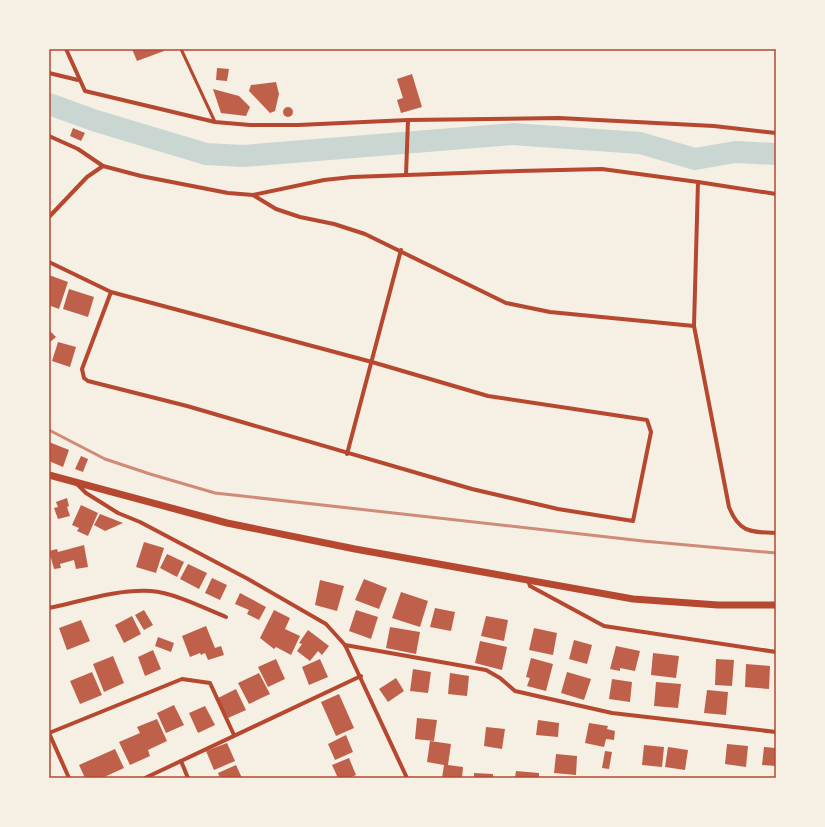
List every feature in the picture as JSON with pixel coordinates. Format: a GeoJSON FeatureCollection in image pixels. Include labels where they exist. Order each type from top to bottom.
{"type":"FeatureCollection","features":[{"type":"Feature","properties":{"kind":"street"},"geometry":{"type":"LineString","coordinates":[[66,49],[78,80],[85,91],[215,122],[298,125],[408,120],[559,118],[714,126],[776,133]]}},
{"type":"Feature","properties":{"kind":"street"},"geometry":{"type":"LineString","coordinates":[[49,73],[78,80]]}},
{"type":"Feature","properties":{"kind":"street"},"geometry":{"type":"LineString","coordinates":[[406,176],[408,120]]}},
{"type":"Feature","properties":{"kind":"street"},"geometry":{"type":"LineString","coordinates":[[49,136],[78,149],[103,166],[141,176],[213,191],[252,195],[324,180],[602,170],[698,182],[776,194]]}},
{"type":"Feature","properties":{"kind":"street"},"geometry":{"type":"LineString","coordinates":[[49,217],[87,177],[103,166]]}},
{"type":"Feature","properties":{"kind":"street"},"geometry":{"type":"LineString","coordinates":[[698,182],[694,326],[731,512],[737,523],[744,529],[751,532],[776,533]]}},
{"type":"Feature","properties":{"kind":"street"},"geometry":{"type":"LineString","coordinates":[[252,195],[276,209],[365,234],[401,250],[460,282],[506,303],[526,308],[694,326]]}},
{"type":"Feature","properties":{"kind":"street"},"geometry":{"type":"LineString","coordinates":[[347,454],[401,250]]}},
{"type":"Feature","properties":{"kind":"street"},"geometry":{"type":"LineString","coordinates":[[49,262],[111,292],[372,362],[488,396],[647,420],[651,432],[633,521],[550,508],[472,489],[347,454],[187,406],[88,381],[82,374],[82,369],[111,292]]}},
{"type":"Feature","properties":{"kind":"street"},"geometry":{"type":"LineString","coordinates":[[49,475],[227,522],[355,549],[633,599],[718,605],[776,605]]}},
{"type":"Feature","properties":{"kind":"street"},"geometry":{"type":"LineString","coordinates":[[77,483],[86,493],[118,513],[140,522],[303,610],[326,624],[345,645],[361,676],[407,778]]}},
{"type":"Feature","properties":{"kind":"street"},"geometry":{"type":"LineString","coordinates":[[528,580],[530,586],[604,626],[776,652]]}},
{"type":"Feature","properties":{"kind":"street"},"geometry":{"type":"LineString","coordinates":[[49,608],[108,595],[153,591],[195,603],[226,617]]}},
{"type":"Feature","properties":{"kind":"street"},"geometry":{"type":"LineString","coordinates":[[345,645],[486,670],[500,678],[515,691],[612,713],[776,732]]}},
{"type":"Feature","properties":{"kind":"street"},"geometry":{"type":"LineString","coordinates":[[145,778],[361,676]]}},
{"type":"Feature","properties":{"kind":"street"},"geometry":{"type":"LineString","coordinates":[[69,778],[49,733],[182,679],[210,683],[234,735]]}},
{"type":"Feature","properties":{"kind":"street"},"geometry":{"type":"LineString","coordinates":[[181,761],[188,778]]}},
{"type":"Feature","properties":{"kind":"lane"},"geometry":{"type":"LineString","coordinates":[[181,49],[215,122]]}},
{"type":"Feature","properties":{"kind":"building"},"geometry":{"type":"Polygon","coordinates":[[[132,49],[163,49],[164,51],[137,61],[132,49]]]}},
{"type":"Feature","properties":{"kind":"building"},"geometry":{"type":"Polygon","coordinates":[[[217,68],[229,69],[227,81],[216,80],[217,68]]]}},
{"type":"Feature","properties":{"kind":"building"},"geometry":{"type":"Polygon","coordinates":[[[412,74],[422,107],[401,113],[397,100],[403,98],[397,79],[412,74]]]}},
{"type":"Feature","properties":{"kind":"building"},"geometry":{"type":"Polygon","coordinates":[[[276,82],[279,94],[275,111],[270,113],[249,91],[251,85],[276,82]]]}},
{"type":"Feature","properties":{"kind":"building"},"geometry":{"type":"Polygon","coordinates":[[[213,89],[239,96],[250,107],[246,116],[221,113],[213,89]]]}},
{"type":"Feature","properties":{"kind":"building"},"geometry":{"type":"Polygon","coordinates":[[[286,107],[290,107],[292,108],[292,116],[286,117],[283,114],[283,110],[286,107]]]}},
{"type":"Feature","properties":{"kind":"building"},"geometry":{"type":"Polygon","coordinates":[[[73,128],[85,133],[81,141],[70,136],[73,128]]]}},
{"type":"Feature","properties":{"kind":"building"},"geometry":{"type":"Polygon","coordinates":[[[49,275],[68,282],[59,309],[51,306],[49,311],[49,275]]]}},
{"type":"Feature","properties":{"kind":"building"},"geometry":{"type":"Polygon","coordinates":[[[69,289],[94,297],[88,317],[63,309],[69,289]]]}},
{"type":"Feature","properties":{"kind":"building"},"geometry":{"type":"Polygon","coordinates":[[[49,330],[56,337],[49,343],[49,330]]]}},
{"type":"Feature","properties":{"kind":"building"},"geometry":{"type":"Polygon","coordinates":[[[58,342],[76,347],[70,367],[52,361],[58,342]]]}},
{"type":"Feature","properties":{"kind":"building"},"geometry":{"type":"Polygon","coordinates":[[[49,442],[69,450],[63,467],[49,461],[49,442]]]}},
{"type":"Feature","properties":{"kind":"building"},"geometry":{"type":"Polygon","coordinates":[[[81,456],[88,459],[83,472],[75,469],[81,456]]]}},
{"type":"Feature","properties":{"kind":"building"},"geometry":{"type":"Polygon","coordinates":[[[67,498],[69,506],[67,507],[70,516],[58,519],[54,508],[58,507],[56,502],[67,498]]]}},
{"type":"Feature","properties":{"kind":"building"},"geometry":{"type":"Polygon","coordinates":[[[81,505],[98,513],[88,536],[77,531],[79,528],[72,525],[81,505]]]}},
{"type":"Feature","properties":{"kind":"building"},"geometry":{"type":"Polygon","coordinates":[[[100,514],[123,523],[105,531],[94,525],[100,514]]]}},
{"type":"Feature","properties":{"kind":"building"},"geometry":{"type":"Polygon","coordinates":[[[144,542],[164,548],[156,573],[136,567],[144,542]]]}},
{"type":"Feature","properties":{"kind":"building"},"geometry":{"type":"Polygon","coordinates":[[[84,545],[88,567],[76,569],[74,560],[60,564],[61,568],[54,569],[49,551],[57,549],[58,552],[84,545]]]}},
{"type":"Feature","properties":{"kind":"building"},"geometry":{"type":"Polygon","coordinates":[[[167,554],[184,562],[177,577],[160,568],[167,554]]]}},
{"type":"Feature","properties":{"kind":"building"},"geometry":{"type":"Polygon","coordinates":[[[188,564],[207,573],[199,589],[180,579],[188,564]]]}},
{"type":"Feature","properties":{"kind":"building"},"geometry":{"type":"Polygon","coordinates":[[[212,578],[227,585],[220,600],[205,593],[212,578]]]}},
{"type":"Feature","properties":{"kind":"building"},"geometry":{"type":"Polygon","coordinates":[[[364,579],[387,588],[379,609],[355,600],[364,579]]]}},
{"type":"Feature","properties":{"kind":"building"},"geometry":{"type":"Polygon","coordinates":[[[320,580],[344,586],[337,611],[315,605],[320,580]]]}},
{"type":"Feature","properties":{"kind":"building"},"geometry":{"type":"Polygon","coordinates":[[[401,592],[428,601],[420,627],[392,618],[401,592]]]}},
{"type":"Feature","properties":{"kind":"building"},"geometry":{"type":"Polygon","coordinates":[[[240,593],[266,607],[259,620],[247,614],[249,610],[235,604],[240,593]]]}},
{"type":"Feature","properties":{"kind":"building"},"geometry":{"type":"Polygon","coordinates":[[[435,608],[455,612],[451,631],[430,627],[435,608]]]}},
{"type":"Feature","properties":{"kind":"building"},"geometry":{"type":"Polygon","coordinates":[[[144,610],[153,625],[144,630],[135,615],[144,610]]]}},
{"type":"Feature","properties":{"kind":"building"},"geometry":{"type":"Polygon","coordinates":[[[274,610],[290,618],[285,629],[300,636],[291,655],[276,647],[274,649],[260,638],[274,610]]]}},
{"type":"Feature","properties":{"kind":"building"},"geometry":{"type":"Polygon","coordinates":[[[356,610],[378,617],[371,639],[349,631],[356,610]]]}},
{"type":"Feature","properties":{"kind":"building"},"geometry":{"type":"Polygon","coordinates":[[[132,616],[141,634],[124,643],[115,625],[132,616]]]}},
{"type":"Feature","properties":{"kind":"building"},"geometry":{"type":"Polygon","coordinates":[[[486,616],[508,620],[504,641],[481,636],[486,616]]]}},
{"type":"Feature","properties":{"kind":"building"},"geometry":{"type":"Polygon","coordinates":[[[81,620],[90,641],[67,650],[59,628],[81,620]]]}},
{"type":"Feature","properties":{"kind":"building"},"geometry":{"type":"Polygon","coordinates":[[[206,626],[215,648],[221,646],[224,655],[208,660],[205,653],[201,655],[200,653],[190,657],[182,636],[206,626]]]}},
{"type":"Feature","properties":{"kind":"building"},"geometry":{"type":"Polygon","coordinates":[[[390,627],[420,632],[416,654],[386,648],[390,627]]]}},
{"type":"Feature","properties":{"kind":"building"},"geometry":{"type":"Polygon","coordinates":[[[534,628],[557,633],[553,655],[529,650],[534,628]]]}},
{"type":"Feature","properties":{"kind":"building"},"geometry":{"type":"Polygon","coordinates":[[[308,630],[329,646],[322,655],[318,651],[310,661],[297,651],[302,644],[299,643],[308,630]]]}},
{"type":"Feature","properties":{"kind":"building"},"geometry":{"type":"Polygon","coordinates":[[[158,637],[174,643],[171,652],[155,646],[158,637]]]}},
{"type":"Feature","properties":{"kind":"building"},"geometry":{"type":"Polygon","coordinates":[[[574,640],[592,645],[587,664],[569,659],[574,640]]]}},
{"type":"Feature","properties":{"kind":"building"},"geometry":{"type":"Polygon","coordinates":[[[480,641],[507,647],[502,670],[475,663],[480,641]]]}},
{"type":"Feature","properties":{"kind":"building"},"geometry":{"type":"Polygon","coordinates":[[[616,646],[640,651],[635,671],[620,668],[620,671],[610,669],[616,646]]]}},
{"type":"Feature","properties":{"kind":"building"},"geometry":{"type":"Polygon","coordinates":[[[153,650],[161,669],[145,676],[138,657],[153,650]]]}},
{"type":"Feature","properties":{"kind":"building"},"geometry":{"type":"Polygon","coordinates":[[[653,653],[679,656],[676,678],[651,675],[653,653]]]}},
{"type":"Feature","properties":{"kind":"building"},"geometry":{"type":"Polygon","coordinates":[[[113,656],[124,683],[104,692],[93,664],[113,656]]]}},
{"type":"Feature","properties":{"kind":"building"},"geometry":{"type":"Polygon","coordinates":[[[531,658],[553,664],[546,691],[527,686],[530,678],[526,677],[531,658]]]}},
{"type":"Feature","properties":{"kind":"building"},"geometry":{"type":"Polygon","coordinates":[[[276,659],[285,679],[268,687],[258,667],[276,659]]]}},
{"type":"Feature","properties":{"kind":"building"},"geometry":{"type":"Polygon","coordinates":[[[320,659],[328,677],[309,685],[302,667],[320,659]]]}},
{"type":"Feature","properties":{"kind":"building"},"geometry":{"type":"Polygon","coordinates":[[[716,659],[734,660],[732,686],[715,685],[716,659]]]}},
{"type":"Feature","properties":{"kind":"building"},"geometry":{"type":"Polygon","coordinates":[[[746,664],[770,666],[769,689],[745,687],[746,664]]]}},
{"type":"Feature","properties":{"kind":"building"},"geometry":{"type":"Polygon","coordinates":[[[413,669],[431,672],[428,693],[410,691],[413,669]]]}},
{"type":"Feature","properties":{"kind":"building"},"geometry":{"type":"Polygon","coordinates":[[[92,672],[102,695],[80,704],[70,681],[92,672]]]}},
{"type":"Feature","properties":{"kind":"building"},"geometry":{"type":"Polygon","coordinates":[[[567,672],[591,679],[584,700],[561,693],[567,672]]]}},
{"type":"Feature","properties":{"kind":"building"},"geometry":{"type":"Polygon","coordinates":[[[259,673],[270,694],[249,704],[238,683],[259,673]]]}},
{"type":"Feature","properties":{"kind":"building"},"geometry":{"type":"Polygon","coordinates":[[[450,673],[469,676],[467,696],[448,694],[450,673]]]}},
{"type":"Feature","properties":{"kind":"building"},"geometry":{"type":"Polygon","coordinates":[[[396,678],[404,691],[388,702],[379,689],[396,678]]]}},
{"type":"Feature","properties":{"kind":"building"},"geometry":{"type":"Polygon","coordinates":[[[612,679],[632,682],[630,702],[609,699],[612,679]]]}},
{"type":"Feature","properties":{"kind":"building"},"geometry":{"type":"Polygon","coordinates":[[[656,682],[681,684],[678,708],[654,706],[656,682]]]}},
{"type":"Feature","properties":{"kind":"building"},"geometry":{"type":"Polygon","coordinates":[[[236,689],[246,710],[228,718],[218,698],[236,689]]]}},
{"type":"Feature","properties":{"kind":"building"},"geometry":{"type":"Polygon","coordinates":[[[707,690],[728,692],[726,715],[704,713],[707,690]]]}},
{"type":"Feature","properties":{"kind":"building"},"geometry":{"type":"Polygon","coordinates":[[[339,694],[354,728],[336,736],[321,702],[339,694]]]}},
{"type":"Feature","properties":{"kind":"building"},"geometry":{"type":"Polygon","coordinates":[[[174,705],[184,725],[166,733],[157,713],[174,705]]]}},
{"type":"Feature","properties":{"kind":"building"},"geometry":{"type":"Polygon","coordinates":[[[205,706],[215,725],[198,733],[189,713],[205,706]]]}},
{"type":"Feature","properties":{"kind":"building"},"geometry":{"type":"Polygon","coordinates":[[[417,718],[437,720],[434,741],[415,739],[417,718]]]}},
{"type":"Feature","properties":{"kind":"building"},"geometry":{"type":"Polygon","coordinates":[[[157,719],[167,741],[148,750],[150,756],[130,765],[119,742],[140,733],[137,727],[157,719]]]}},
{"type":"Feature","properties":{"kind":"building"},"geometry":{"type":"Polygon","coordinates":[[[538,720],[559,723],[558,737],[536,735],[538,720]]]}},
{"type":"Feature","properties":{"kind":"building"},"geometry":{"type":"Polygon","coordinates":[[[589,723],[608,726],[607,729],[615,731],[614,740],[606,739],[604,747],[585,743],[589,723]]]}},
{"type":"Feature","properties":{"kind":"building"},"geometry":{"type":"Polygon","coordinates":[[[486,727],[505,729],[502,749],[484,746],[486,727]]]}},
{"type":"Feature","properties":{"kind":"building"},"geometry":{"type":"Polygon","coordinates":[[[346,735],[353,752],[335,760],[328,744],[346,735]]]}},
{"type":"Feature","properties":{"kind":"building"},"geometry":{"type":"Polygon","coordinates":[[[430,741],[451,744],[448,765],[463,767],[462,778],[442,778],[444,765],[427,762],[430,741]]]}},
{"type":"Feature","properties":{"kind":"building"},"geometry":{"type":"Polygon","coordinates":[[[227,743],[235,761],[214,770],[206,751],[227,743]]]}},
{"type":"Feature","properties":{"kind":"building"},"geometry":{"type":"Polygon","coordinates":[[[727,744],[748,746],[746,767],[725,764],[727,744]]]}},
{"type":"Feature","properties":{"kind":"building"},"geometry":{"type":"Polygon","coordinates":[[[644,745],[664,747],[662,767],[642,765],[644,745]]]}},
{"type":"Feature","properties":{"kind":"building"},"geometry":{"type":"Polygon","coordinates":[[[668,747],[688,750],[685,770],[665,767],[668,747]]]}},
{"type":"Feature","properties":{"kind":"building"},"geometry":{"type":"Polygon","coordinates":[[[764,747],[776,748],[776,766],[762,765],[764,747]]]}},
{"type":"Feature","properties":{"kind":"building"},"geometry":{"type":"Polygon","coordinates":[[[115,749],[124,768],[102,778],[85,778],[79,765],[115,749]]]}},
{"type":"Feature","properties":{"kind":"building"},"geometry":{"type":"Polygon","coordinates":[[[605,751],[612,752],[609,769],[602,768],[605,751]]]}},
{"type":"Feature","properties":{"kind":"building"},"geometry":{"type":"Polygon","coordinates":[[[556,754],[577,756],[576,775],[554,773],[556,754]]]}},
{"type":"Feature","properties":{"kind":"building"},"geometry":{"type":"Polygon","coordinates":[[[349,758],[356,775],[349,778],[338,778],[332,765],[349,758]]]}},
{"type":"Feature","properties":{"kind":"building"},"geometry":{"type":"Polygon","coordinates":[[[236,765],[242,778],[220,778],[218,773],[236,765]]]}},
{"type":"Feature","properties":{"kind":"building"},"geometry":{"type":"Polygon","coordinates":[[[516,771],[539,773],[539,778],[515,778],[516,771]]]}},
{"type":"Feature","properties":{"kind":"building"},"geometry":{"type":"Polygon","coordinates":[[[474,773],[493,774],[493,778],[474,778],[474,773]]]}},
{"type":"Feature","properties":{"kind":"waterway"},"geometry":{"type":"LineString","coordinates":[[49,104],[96,121],[206,154],[243,156],[512,134],[640,143],[695,159],[735,152],[776,154]]}},
{"type":"Feature","properties":{"kind":"railway"},"geometry":{"type":"LineString","coordinates":[[49,430],[105,459],[215,493],[643,541],[776,553]]}}]}
